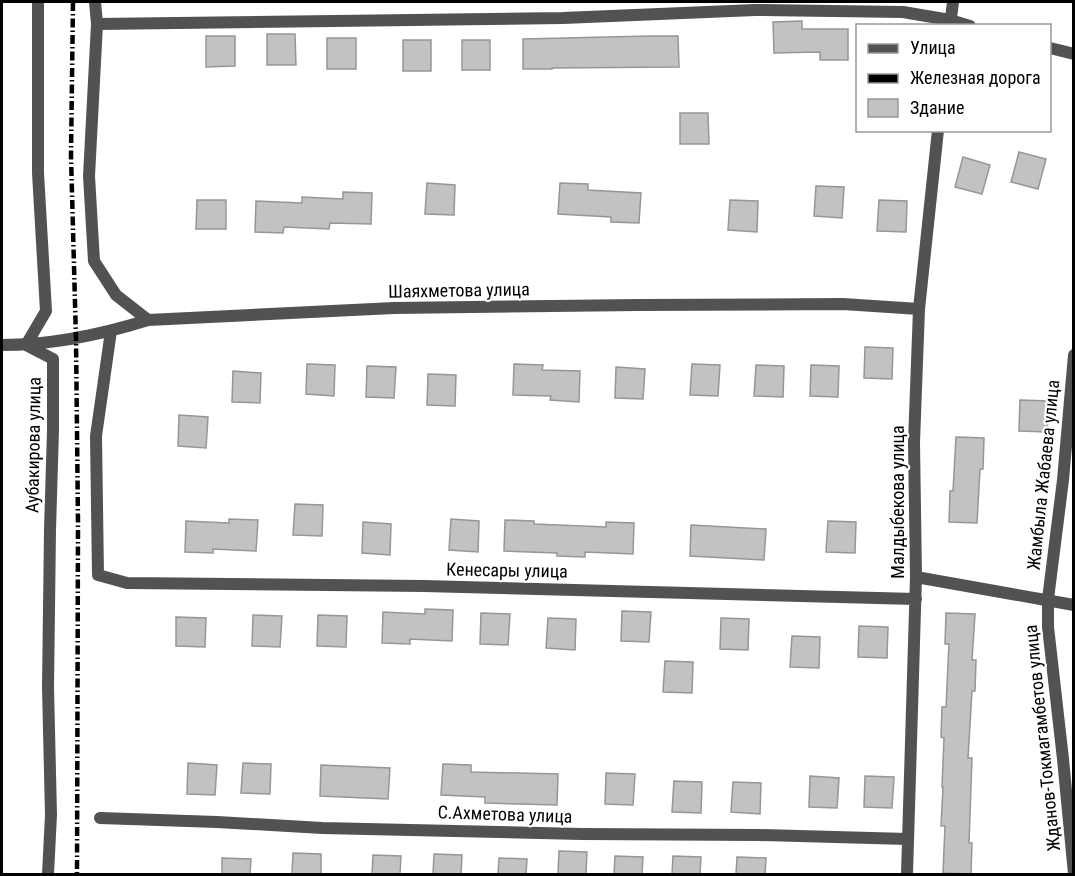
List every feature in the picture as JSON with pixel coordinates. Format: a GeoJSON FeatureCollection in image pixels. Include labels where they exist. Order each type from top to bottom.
{"type":"FeatureCollection","features":[{"type":"Feature","properties":{"kind":"street"},"geometry":{"type":"LineString","coordinates":[[26,345],[46,311],[38,173],[38,2]]}},
{"type":"Feature","properties":{"kind":"street"},"geometry":{"type":"LineString","coordinates":[[95,2],[89,176],[94,261],[116,295],[148,320]]}},
{"type":"Feature","properties":{"kind":"street"},"geometry":{"type":"LineString","coordinates":[[96,24],[563,18],[755,10],[903,12],[950,23],[953,2]]}},
{"type":"Feature","properties":{"kind":"street"},"geometry":{"type":"LineString","coordinates":[[1051,48],[1074,54]]}},
{"type":"Feature","properties":{"kind":"street","name":"Малдыбекова улица"},"geometry":{"type":"LineString","coordinates":[[908,874],[916,599],[914,442],[919,309],[938,132]]}},
{"type":"Feature","properties":{"kind":"street","name":"Шаяхметова улица"},"geometry":{"type":"LineString","coordinates":[[2,345],[26,345],[76,339],[148,320],[394,308],[843,304],[919,309]]}},
{"type":"Feature","properties":{"kind":"street","name":"Кенесары улица"},"geometry":{"type":"LineString","coordinates":[[111,331],[96,436],[98,575],[127,583],[424,586],[916,599]]}},
{"type":"Feature","properties":{"kind":"street","name":"Аубакирова улица"},"geometry":{"type":"LineString","coordinates":[[26,345],[53,359],[48,687],[51,815],[48,874]]}},
{"type":"Feature","properties":{"kind":"street","name":"Жамбыла Жабаева улица"},"geometry":{"type":"LineString","coordinates":[[1048,599],[1063,480],[1074,355]]}},
{"type":"Feature","properties":{"kind":"street"},"geometry":{"type":"LineString","coordinates":[[916,577],[1074,605]]}},
{"type":"Feature","properties":{"kind":"street","name":"Жданов-Токмагамбетов улица"},"geometry":{"type":"LineString","coordinates":[[1048,599],[1048,627],[1074,874]]}},
{"type":"Feature","properties":{"kind":"street","name":"С.Ахметова улица"},"geometry":{"type":"LineString","coordinates":[[100,818],[322,828],[908,839]]}},
{"type":"Feature","properties":{"kind":"building"},"geometry":{"type":"Polygon","coordinates":[[[802,21],[802,29],[848,29],[848,60],[820,60],[820,52],[774,53],[773,22],[802,21]]]}},
{"type":"Feature","properties":{"kind":"building"},"geometry":{"type":"Polygon","coordinates":[[[267,34],[295,34],[296,65],[267,65],[267,34]]]}},
{"type":"Feature","properties":{"kind":"building"},"geometry":{"type":"Polygon","coordinates":[[[206,36],[235,36],[235,66],[206,67],[206,36]]]}},
{"type":"Feature","properties":{"kind":"building"},"geometry":{"type":"Polygon","coordinates":[[[678,36],[679,67],[523,69],[523,39],[678,36]]]}},
{"type":"Feature","properties":{"kind":"building"},"geometry":{"type":"Polygon","coordinates":[[[327,38],[356,38],[356,69],[327,69],[327,38]]]}},
{"type":"Feature","properties":{"kind":"building"},"geometry":{"type":"Polygon","coordinates":[[[403,40],[431,40],[431,71],[403,71],[403,40]]]}},
{"type":"Feature","properties":{"kind":"building"},"geometry":{"type":"Polygon","coordinates":[[[462,40],[490,40],[490,70],[462,70],[462,40]]]}},
{"type":"Feature","properties":{"kind":"building"},"geometry":{"type":"Polygon","coordinates":[[[680,113],[708,113],[709,144],[680,144],[680,113]]]}},
{"type":"Feature","properties":{"kind":"building"},"geometry":{"type":"Polygon","coordinates":[[[1019,152],[1046,159],[1038,189],[1011,182],[1019,152]]]}},
{"type":"Feature","properties":{"kind":"building"},"geometry":{"type":"Polygon","coordinates":[[[963,157],[990,165],[982,194],[955,187],[963,157]]]}},
{"type":"Feature","properties":{"kind":"building"},"geometry":{"type":"Polygon","coordinates":[[[427,183],[455,185],[454,215],[425,214],[427,183]]]}},
{"type":"Feature","properties":{"kind":"building"},"geometry":{"type":"Polygon","coordinates":[[[560,183],[588,184],[588,190],[641,193],[639,223],[611,222],[611,217],[558,214],[560,183]]]}},
{"type":"Feature","properties":{"kind":"building"},"geometry":{"type":"Polygon","coordinates":[[[816,186],[844,187],[842,218],[814,216],[816,186]]]}},
{"type":"Feature","properties":{"kind":"building"},"geometry":{"type":"Polygon","coordinates":[[[343,192],[372,193],[371,224],[330,223],[329,229],[284,227],[283,233],[255,232],[256,201],[302,203],[302,197],[343,199],[343,192]]]}},
{"type":"Feature","properties":{"kind":"building"},"geometry":{"type":"Polygon","coordinates":[[[197,200],[226,200],[226,229],[196,229],[197,200]]]}},
{"type":"Feature","properties":{"kind":"building"},"geometry":{"type":"Polygon","coordinates":[[[730,200],[758,201],[757,232],[728,230],[730,200]]]}},
{"type":"Feature","properties":{"kind":"building"},"geometry":{"type":"Polygon","coordinates":[[[879,200],[907,201],[906,232],[877,231],[879,200]]]}},
{"type":"Feature","properties":{"kind":"building"},"geometry":{"type":"Polygon","coordinates":[[[865,347],[893,348],[892,379],[864,378],[865,347]]]}},
{"type":"Feature","properties":{"kind":"building"},"geometry":{"type":"Polygon","coordinates":[[[307,364],[335,365],[334,396],[306,394],[307,364]]]}},
{"type":"Feature","properties":{"kind":"building"},"geometry":{"type":"Polygon","coordinates":[[[514,364],[543,365],[542,370],[580,371],[579,402],[550,400],[551,396],[513,395],[514,364]]]}},
{"type":"Feature","properties":{"kind":"building"},"geometry":{"type":"Polygon","coordinates":[[[692,364],[720,365],[718,396],[690,395],[692,364]]]}},
{"type":"Feature","properties":{"kind":"building"},"geometry":{"type":"Polygon","coordinates":[[[756,365],[784,366],[783,397],[754,396],[756,365]]]}},
{"type":"Feature","properties":{"kind":"building"},"geometry":{"type":"Polygon","coordinates":[[[811,365],[839,366],[838,397],[810,396],[811,365]]]}},
{"type":"Feature","properties":{"kind":"building"},"geometry":{"type":"Polygon","coordinates":[[[367,366],[396,367],[394,398],[366,397],[367,366]]]}},
{"type":"Feature","properties":{"kind":"building"},"geometry":{"type":"Polygon","coordinates":[[[616,367],[645,369],[643,399],[615,398],[616,367]]]}},
{"type":"Feature","properties":{"kind":"building"},"geometry":{"type":"Polygon","coordinates":[[[233,371],[261,373],[260,403],[232,402],[233,371]]]}},
{"type":"Feature","properties":{"kind":"building"},"geometry":{"type":"Polygon","coordinates":[[[428,374],[456,375],[455,406],[427,405],[428,374]]]}},
{"type":"Feature","properties":{"kind":"building"},"geometry":{"type":"Polygon","coordinates":[[[1020,400],[1049,401],[1047,432],[1019,431],[1020,400]]]}},
{"type":"Feature","properties":{"kind":"building"},"geometry":{"type":"Polygon","coordinates":[[[179,415],[208,417],[206,448],[178,446],[179,415]]]}},
{"type":"Feature","properties":{"kind":"building"},"geometry":{"type":"Polygon","coordinates":[[[956,437],[984,438],[977,523],[949,522],[956,437]]]}},
{"type":"Feature","properties":{"kind":"building"},"geometry":{"type":"Polygon","coordinates":[[[295,504],[323,505],[322,536],[293,535],[295,504]]]}},
{"type":"Feature","properties":{"kind":"building"},"geometry":{"type":"Polygon","coordinates":[[[229,519],[258,520],[256,551],[213,549],[213,553],[185,552],[186,521],[229,523],[229,519]]]}},
{"type":"Feature","properties":{"kind":"building"},"geometry":{"type":"Polygon","coordinates":[[[451,519],[479,521],[478,552],[449,550],[451,519]]]}},
{"type":"Feature","properties":{"kind":"building"},"geometry":{"type":"Polygon","coordinates":[[[505,520],[534,521],[534,524],[606,527],[606,522],[634,523],[633,554],[585,552],[585,557],[557,556],[557,553],[504,551],[505,520]]]}},
{"type":"Feature","properties":{"kind":"building"},"geometry":{"type":"Polygon","coordinates":[[[828,521],[856,522],[855,553],[826,552],[828,521]]]}},
{"type":"Feature","properties":{"kind":"building"},"geometry":{"type":"Polygon","coordinates":[[[363,522],[391,524],[390,555],[362,553],[363,522]]]}},
{"type":"Feature","properties":{"kind":"building"},"geometry":{"type":"Polygon","coordinates":[[[691,525],[766,529],[764,560],[690,556],[691,525]]]}},
{"type":"Feature","properties":{"kind":"building"},"geometry":{"type":"Polygon","coordinates":[[[425,609],[453,610],[452,641],[410,639],[410,644],[382,643],[383,612],[425,614],[425,609]]]}},
{"type":"Feature","properties":{"kind":"building"},"geometry":{"type":"Polygon","coordinates":[[[622,611],[651,612],[649,642],[621,641],[622,611]]]}},
{"type":"Feature","properties":{"kind":"building"},"geometry":{"type":"Polygon","coordinates":[[[481,613],[510,614],[508,645],[480,644],[481,613]]]}},
{"type":"Feature","properties":{"kind":"building"},"geometry":{"type":"Polygon","coordinates":[[[946,613],[975,614],[972,660],[976,660],[975,691],[972,691],[968,758],[972,758],[969,843],[972,843],[971,874],[943,873],[945,826],[941,826],[944,738],[941,737],[942,707],[946,707],[949,644],[945,644],[946,613]]]}},
{"type":"Feature","properties":{"kind":"building"},"geometry":{"type":"Polygon","coordinates":[[[253,615],[282,616],[280,647],[252,646],[253,615]]]}},
{"type":"Feature","properties":{"kind":"building"},"geometry":{"type":"Polygon","coordinates":[[[318,615],[347,616],[346,647],[317,646],[318,615]]]}},
{"type":"Feature","properties":{"kind":"building"},"geometry":{"type":"Polygon","coordinates":[[[176,617],[206,618],[205,647],[176,646],[176,617]]]}},
{"type":"Feature","properties":{"kind":"building"},"geometry":{"type":"Polygon","coordinates":[[[548,618],[576,619],[575,650],[546,648],[548,618]]]}},
{"type":"Feature","properties":{"kind":"building"},"geometry":{"type":"Polygon","coordinates":[[[721,618],[749,619],[748,650],[720,649],[721,618]]]}},
{"type":"Feature","properties":{"kind":"building"},"geometry":{"type":"Polygon","coordinates":[[[859,626],[888,627],[887,658],[858,657],[859,626]]]}},
{"type":"Feature","properties":{"kind":"building"},"geometry":{"type":"Polygon","coordinates":[[[792,636],[820,637],[819,668],[790,667],[792,636]]]}},
{"type":"Feature","properties":{"kind":"building"},"geometry":{"type":"Polygon","coordinates":[[[665,661],[693,662],[692,693],[663,692],[665,661]]]}},
{"type":"Feature","properties":{"kind":"building"},"geometry":{"type":"Polygon","coordinates":[[[188,763],[217,765],[215,795],[187,794],[188,763]]]}},
{"type":"Feature","properties":{"kind":"building"},"geometry":{"type":"Polygon","coordinates":[[[243,763],[271,764],[270,794],[241,793],[243,763]]]}},
{"type":"Feature","properties":{"kind":"building"},"geometry":{"type":"Polygon","coordinates":[[[443,764],[471,765],[471,772],[558,774],[557,805],[485,803],[485,797],[441,795],[443,764]]]}},
{"type":"Feature","properties":{"kind":"building"},"geometry":{"type":"Polygon","coordinates":[[[321,765],[390,768],[388,799],[320,796],[321,765]]]}},
{"type":"Feature","properties":{"kind":"building"},"geometry":{"type":"Polygon","coordinates":[[[606,773],[635,774],[633,805],[605,804],[606,773]]]}},
{"type":"Feature","properties":{"kind":"building"},"geometry":{"type":"Polygon","coordinates":[[[810,776],[839,778],[837,808],[809,807],[810,776]]]}},
{"type":"Feature","properties":{"kind":"building"},"geometry":{"type":"Polygon","coordinates":[[[865,776],[894,777],[892,808],[864,807],[865,776]]]}},
{"type":"Feature","properties":{"kind":"building"},"geometry":{"type":"Polygon","coordinates":[[[674,781],[702,782],[701,813],[672,812],[674,781]]]}},
{"type":"Feature","properties":{"kind":"building"},"geometry":{"type":"Polygon","coordinates":[[[733,782],[761,783],[760,814],[731,812],[733,782]]]}},
{"type":"Feature","properties":{"kind":"building"},"geometry":{"type":"Polygon","coordinates":[[[559,851],[587,852],[586,874],[558,874],[559,851]]]}},
{"type":"Feature","properties":{"kind":"building"},"geometry":{"type":"Polygon","coordinates":[[[293,853],[321,854],[321,874],[292,874],[293,853]]]}},
{"type":"Feature","properties":{"kind":"building"},"geometry":{"type":"Polygon","coordinates":[[[434,854],[462,855],[461,874],[433,874],[434,854]]]}},
{"type":"Feature","properties":{"kind":"building"},"geometry":{"type":"Polygon","coordinates":[[[373,855],[401,856],[400,874],[372,874],[373,855]]]}},
{"type":"Feature","properties":{"kind":"building"},"geometry":{"type":"Polygon","coordinates":[[[615,856],[643,857],[642,874],[614,874],[615,856]]]}},
{"type":"Feature","properties":{"kind":"building"},"geometry":{"type":"Polygon","coordinates":[[[673,856],[701,857],[700,874],[672,874],[673,856]]]}},
{"type":"Feature","properties":{"kind":"building"},"geometry":{"type":"Polygon","coordinates":[[[737,857],[766,858],[765,874],[736,874],[737,857]]]}},
{"type":"Feature","properties":{"kind":"building"},"geometry":{"type":"Polygon","coordinates":[[[222,858],[251,859],[250,874],[222,874],[222,858]]]}},
{"type":"Feature","properties":{"kind":"building"},"geometry":{"type":"Polygon","coordinates":[[[499,858],[527,859],[526,874],[498,874],[499,858]]]}},
{"type":"Feature","properties":{"kind":"railway"},"geometry":{"type":"LineString","coordinates":[[73,2],[71,156],[78,523],[77,874]]}}]}
